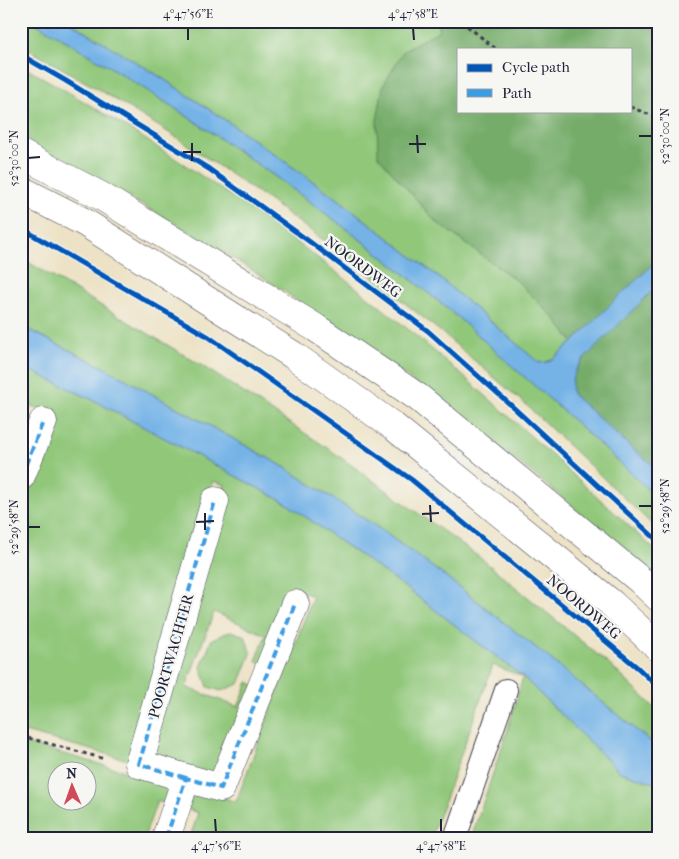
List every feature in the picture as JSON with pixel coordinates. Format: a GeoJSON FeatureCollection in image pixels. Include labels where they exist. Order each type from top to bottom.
{"type":"FeatureCollection","features":[{"type":"Feature","properties":{"kind":"main road"},"geometry":{"type":"LineString","coordinates":[[21,154],[118,206],[316,328],[419,398],[658,597]]}},
{"type":"Feature","properties":{"kind":"main road","name":"NOORDWEG"},"geometry":{"type":"LineString","coordinates":[[21,190],[92,228],[293,355],[393,426],[611,603],[658,647]]}},
{"type":"Feature","properties":{"kind":"main road"},"geometry":{"type":"LineString","coordinates":[[21,476],[43,422]]}},
{"type":"Feature","properties":{"kind":"main road","name":"POORTWACHTER"},"geometry":{"type":"LineString","coordinates":[[139,764],[215,501]]}},
{"type":"Feature","properties":{"kind":"main road"},"geometry":{"type":"LineString","coordinates":[[139,764],[221,788],[295,604]]}},
{"type":"Feature","properties":{"kind":"main road"},"geometry":{"type":"LineString","coordinates":[[166,838],[186,778]]}},
{"type":"Feature","properties":{"kind":"lane"},"geometry":{"type":"LineString","coordinates":[[455,838],[506,690]]}},
{"type":"Feature","properties":{"kind":"path"},"geometry":{"type":"LineString","coordinates":[[460,21],[495,48]]}},
{"type":"Feature","properties":{"kind":"path"},"geometry":{"type":"LineString","coordinates":[[632,108],[658,118]]}},
{"type":"Feature","properties":{"kind":"path"},"geometry":{"type":"LineString","coordinates":[[21,736],[131,766],[139,764]]}},
{"type":"Feature","properties":{"kind":"green space"},"geometry":{"type":"Polygon","coordinates":[[[21,21],[32,21],[141,86],[247,156],[400,270],[484,341],[658,499],[658,530],[524,403],[441,332],[355,263],[267,199],[176,137],[21,45],[21,21]]]}},
{"type":"Feature","properties":{"kind":"green space"},"geometry":{"type":"Polygon","coordinates":[[[68,21],[440,21],[439,31],[404,50],[435,221],[516,280],[556,320],[573,342],[554,358],[547,362],[539,363],[436,275],[338,199],[159,76],[68,21]]]}},
{"type":"Feature","properties":{"kind":"green space"},"geometry":{"type":"Polygon","coordinates":[[[440,21],[658,21],[658,260],[573,342],[556,320],[516,280],[435,221],[378,156],[377,120],[383,86],[404,50],[438,31],[440,21]]]}},
{"type":"Feature","properties":{"kind":"green space"},"geometry":{"type":"Polygon","coordinates":[[[21,66],[62,88],[129,129],[226,192],[319,259],[394,318],[491,401],[658,553],[658,579],[541,480],[388,363],[257,273],[169,220],[21,138],[21,66]]]}},
{"type":"Feature","properties":{"kind":"green space"},"geometry":{"type":"Polygon","coordinates":[[[21,258],[201,365],[329,449],[483,560],[610,665],[658,711],[658,748],[450,580],[377,527],[284,467],[107,369],[21,326],[21,258]]]}},
{"type":"Feature","properties":{"kind":"green space"},"geometry":{"type":"Polygon","coordinates":[[[658,285],[658,469],[572,394],[572,383],[573,376],[583,360],[658,285]]]}},
{"type":"Feature","properties":{"kind":"green space"},"geometry":{"type":"Polygon","coordinates":[[[21,366],[93,400],[286,503],[405,587],[523,677],[493,665],[431,838],[190,838],[198,813],[187,809],[195,787],[236,802],[313,596],[293,588],[264,665],[256,661],[266,635],[214,612],[186,687],[238,707],[248,682],[256,686],[218,777],[148,755],[225,485],[213,481],[136,762],[21,731],[21,502],[51,414],[29,405],[21,426],[21,366]]]}},
{"type":"Feature","properties":{"kind":"green space"},"geometry":{"type":"Polygon","coordinates":[[[231,631],[245,636],[251,654],[239,684],[221,691],[208,687],[201,667],[212,639],[231,631]]]}},
{"type":"Feature","properties":{"kind":"green space"},"geometry":{"type":"Polygon","coordinates":[[[523,677],[620,772],[658,784],[658,838],[471,838],[507,732],[523,677]]]}},
{"type":"Feature","properties":{"kind":"green space"},"geometry":{"type":"Polygon","coordinates":[[[21,742],[92,762],[48,762],[48,812],[98,812],[98,764],[174,785],[168,805],[157,801],[144,838],[21,838],[21,742]]]}},
{"type":"Feature","properties":{"kind":"water"},"geometry":{"type":"Polygon","coordinates":[[[32,21],[68,21],[159,76],[237,128],[338,199],[436,275],[539,363],[547,362],[554,358],[573,342],[658,260],[658,285],[583,360],[573,376],[572,394],[658,469],[658,499],[463,322],[349,231],[246,156],[194,121],[141,86],[32,21]]]}},
{"type":"Feature","properties":{"kind":"water"},"geometry":{"type":"Polygon","coordinates":[[[21,326],[107,369],[284,467],[377,527],[450,580],[658,748],[658,784],[620,772],[523,677],[405,587],[286,503],[93,400],[21,366],[21,326]]]}},
{"type":"Feature","properties":{"kind":"marked path"},"geometry":{"type":"LineString","coordinates":[[21,476],[43,422]]}},
{"type":"Feature","properties":{"kind":"marked path"},"geometry":{"type":"LineString","coordinates":[[186,778],[139,764],[215,501]]}},
{"type":"Feature","properties":{"kind":"marked path"},"geometry":{"type":"LineString","coordinates":[[166,838],[186,778],[221,788],[295,604]]}},
{"type":"Feature","properties":{"kind":"cycle path"},"geometry":{"type":"LineString","coordinates":[[21,55],[209,169],[428,331],[658,541]]}},
{"type":"Feature","properties":{"kind":"cycle path"},"geometry":{"type":"LineString","coordinates":[[21,228],[209,337],[412,480],[638,668],[658,687]]}}]}
